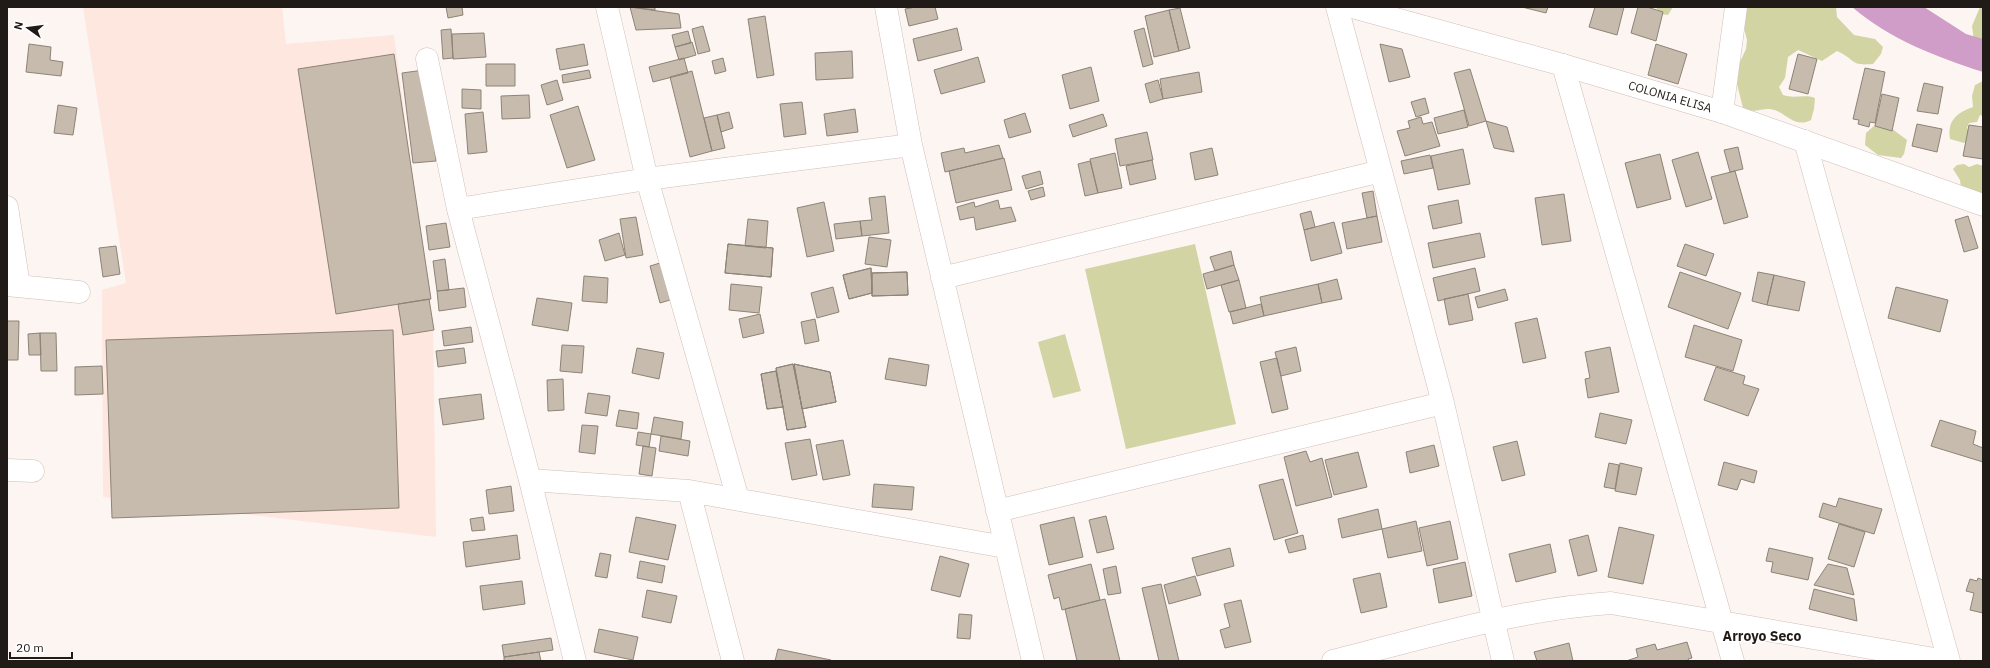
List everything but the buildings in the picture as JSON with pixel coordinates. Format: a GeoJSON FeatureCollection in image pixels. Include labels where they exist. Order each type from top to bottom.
{"type":"FeatureCollection","features":[{"type":"Feature","properties":{"kind":"street"},"geometry":{"type":"LineString","coordinates":[[607,7],[647,179],[738,499]]}},
{"type":"Feature","properties":{"kind":"street"},"geometry":{"type":"LineString","coordinates":[[886,7],[911,145],[1033,661]]}},
{"type":"Feature","properties":{"kind":"street"},"geometry":{"type":"LineString","coordinates":[[1337,7],[1443,403],[1503,661]]}},
{"type":"Feature","properties":{"kind":"street","name":"COLONIA ELISA"},"geometry":{"type":"LineString","coordinates":[[1352,7],[1563,65],[1722,112],[1983,205]]}},
{"type":"Feature","properties":{"kind":"street"},"geometry":{"type":"LineString","coordinates":[[1722,112],[1736,7]]}},
{"type":"Feature","properties":{"kind":"street"},"geometry":{"type":"LineString","coordinates":[[427,59],[458,209],[530,480],[575,661]]}},
{"type":"Feature","properties":{"kind":"street"},"geometry":{"type":"LineString","coordinates":[[1563,65],[1733,661]]}},
{"type":"Feature","properties":{"kind":"street"},"geometry":{"type":"LineString","coordinates":[[1805,142],[1949,661]]}},
{"type":"Feature","properties":{"kind":"street"},"geometry":{"type":"LineString","coordinates":[[458,209],[647,179],[911,145]]}},
{"type":"Feature","properties":{"kind":"street"},"geometry":{"type":"LineString","coordinates":[[942,278],[1381,171]]}},
{"type":"Feature","properties":{"kind":"street"},"geometry":{"type":"LineString","coordinates":[[7,207],[13,286],[78,292]]}},
{"type":"Feature","properties":{"kind":"street"},"geometry":{"type":"LineString","coordinates":[[997,511],[1443,403]]}},
{"type":"Feature","properties":{"kind":"street"},"geometry":{"type":"LineString","coordinates":[[7,470],[33,471]]}},
{"type":"Feature","properties":{"kind":"street"},"geometry":{"type":"LineString","coordinates":[[530,480],[689,491],[1005,547]]}},
{"type":"Feature","properties":{"kind":"street"},"geometry":{"type":"LineString","coordinates":[[689,491],[733,661]]}},
{"type":"Feature","properties":{"kind":"street"},"geometry":{"type":"LineString","coordinates":[[1334,661],[1493,620],[1580,605],[1611,603],[1946,661]]}},
{"type":"Feature","properties":{"kind":"shaded area"},"geometry":{"type":"Polygon","coordinates":[[[83,7],[282,7],[286,44],[394,35],[433,329],[436,537],[103,497],[102,290],[126,283],[83,7]]]}},
{"type":"Feature","properties":{"kind":"shaded area"},"geometry":{"type":"Polygon","coordinates":[[[1852,7],[1924,7],[1966,34],[1983,39],[1983,72],[1914,46],[1882,29],[1852,7]]]}},
{"type":"Feature","properties":{"kind":"green space"},"geometry":{"type":"Polygon","coordinates":[[[1656,7],[1673,7],[1668,15],[1660,14],[1656,7]]]}},
{"type":"Feature","properties":{"kind":"green space"},"geometry":{"type":"Polygon","coordinates":[[[1744,7],[1836,7],[1837,17],[1854,35],[1875,39],[1883,47],[1881,54],[1873,64],[1860,64],[1854,62],[1837,51],[1822,61],[1798,50],[1788,57],[1785,78],[1779,87],[1783,95],[1791,97],[1807,96],[1815,98],[1811,120],[1805,122],[1794,121],[1779,112],[1767,109],[1753,111],[1747,110],[1743,108],[1737,84],[1740,62],[1746,49],[1747,40],[1743,24],[1744,7]]]}},
{"type":"Feature","properties":{"kind":"green space"},"geometry":{"type":"Polygon","coordinates":[[[1980,7],[1983,7],[1983,43],[1974,41],[1972,26],[1980,7]]]}},
{"type":"Feature","properties":{"kind":"green space"},"geometry":{"type":"Polygon","coordinates":[[[1983,81],[1983,116],[1980,115],[1977,122],[1969,123],[1967,128],[1970,132],[1969,139],[1964,143],[1950,139],[1949,133],[1951,123],[1957,115],[1973,107],[1972,96],[1975,85],[1983,81]]]}},
{"type":"Feature","properties":{"kind":"green space"},"geometry":{"type":"Polygon","coordinates":[[[1876,124],[1887,125],[1907,140],[1904,154],[1901,158],[1878,155],[1865,145],[1866,133],[1876,124]]]}},
{"type":"Feature","properties":{"kind":"green space"},"geometry":{"type":"Polygon","coordinates":[[[1964,164],[1969,167],[1977,164],[1983,166],[1983,197],[1961,188],[1960,180],[1953,169],[1957,165],[1964,164]]]}},
{"type":"Feature","properties":{"kind":"green space"},"geometry":{"type":"Polygon","coordinates":[[[1195,244],[1236,424],[1126,449],[1085,269],[1195,244]]]}},
{"type":"Feature","properties":{"kind":"green space"},"geometry":{"type":"Polygon","coordinates":[[[1065,334],[1081,391],[1053,398],[1038,342],[1065,334]]]}},
{"type":"Feature","properties":{"kind":"district","name":"Arroyo Seco"},"geometry":{"type":"Point","coordinates":[1762,636]}}]}
